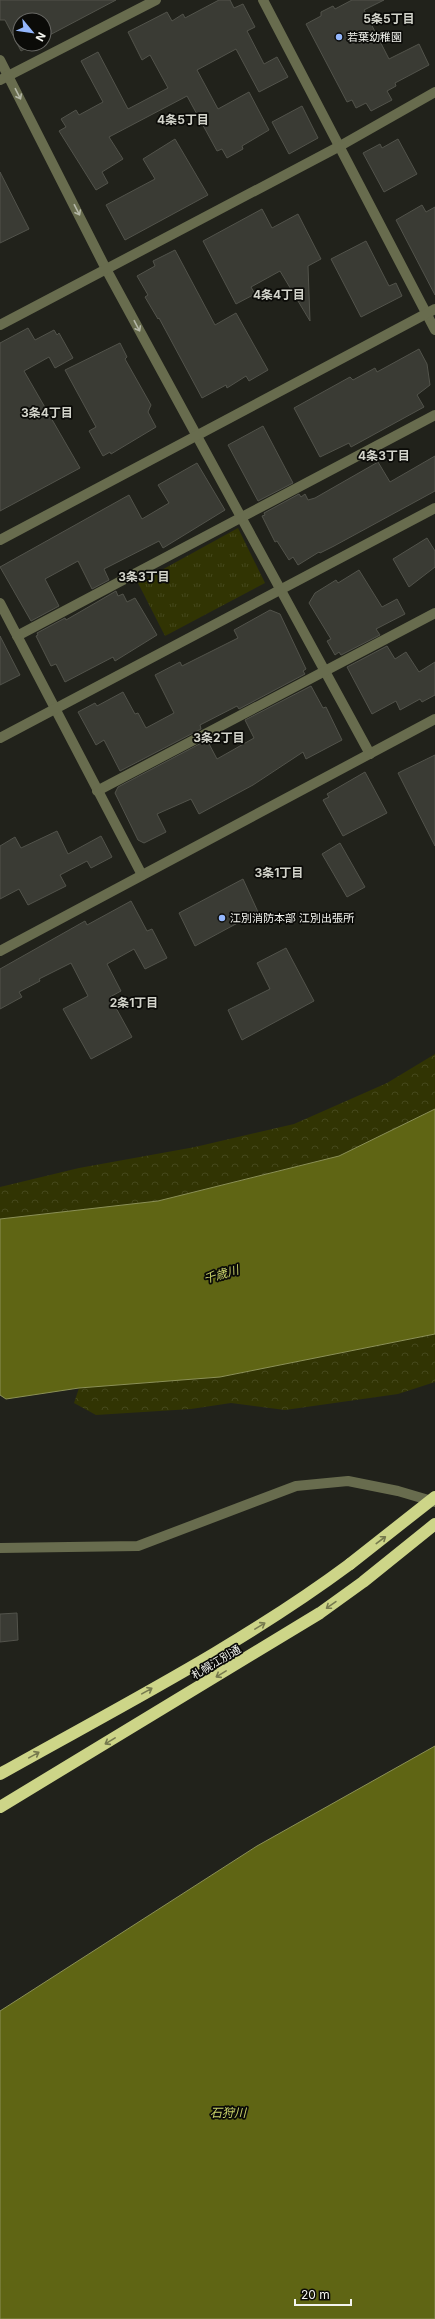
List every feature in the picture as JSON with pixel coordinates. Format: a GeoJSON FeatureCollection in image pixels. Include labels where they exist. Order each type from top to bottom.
{"type":"FeatureCollection","features":[{"type":"Feature","properties":{"kind":"highway","name":"札幌江別通"},"geometry":{"type":"LineString","coordinates":[[0,1774],[185,1670],[276,1616],[350,1564],[435,1497]]}},
{"type":"Feature","properties":{"kind":"highway","name":"札幌江別通"},"geometry":{"type":"LineString","coordinates":[[0,1807],[259,1652],[320,1613],[363,1582],[435,1524]]}},
{"type":"Feature","properties":{"kind":"street"},"geometry":{"type":"LineString","coordinates":[[4,78],[156,0]]}},
{"type":"Feature","properties":{"kind":"street"},"geometry":{"type":"LineString","coordinates":[[264,0],[340,146],[431,311],[435,330]]}},
{"type":"Feature","properties":{"kind":"street"},"geometry":{"type":"LineString","coordinates":[[0,60],[4,78],[196,436],[370,754]]}},
{"type":"Feature","properties":{"kind":"street"},"geometry":{"type":"LineString","coordinates":[[0,325],[340,146],[435,92]]}},
{"type":"Feature","properties":{"kind":"street"},"geometry":{"type":"LineString","coordinates":[[0,540],[431,311]]}},
{"type":"Feature","properties":{"kind":"street"},"geometry":{"type":"LineString","coordinates":[[17,636],[435,415]]}},
{"type":"Feature","properties":{"kind":"street"},"geometry":{"type":"LineString","coordinates":[[0,738],[435,508]]}},
{"type":"Feature","properties":{"kind":"street"},"geometry":{"type":"LineString","coordinates":[[0,602],[54,709],[142,875]]}},
{"type":"Feature","properties":{"kind":"street"},"geometry":{"type":"LineString","coordinates":[[97,791],[326,672],[435,613]]}},
{"type":"Feature","properties":{"kind":"street"},"geometry":{"type":"LineString","coordinates":[[0,950],[435,719]]}},
{"type":"Feature","properties":{"kind":"street"},"geometry":{"type":"LineString","coordinates":[[0,1548],[138,1546],[296,1486],[348,1481],[398,1491],[435,1502]]}},
{"type":"Feature","properties":{"kind":"green space"},"geometry":{"type":"Polygon","coordinates":[[[238,528],[265,583],[165,636],[138,583],[238,528]]]}},
{"type":"Feature","properties":{"kind":"green space"},"geometry":{"type":"Polygon","coordinates":[[[435,1054],[435,1109],[339,1156],[158,1201],[0,1219],[0,1187],[79,1168],[195,1147],[294,1124],[387,1083],[435,1054]]]}},
{"type":"Feature","properties":{"kind":"green space"},"geometry":{"type":"Polygon","coordinates":[[[435,1334],[435,1382],[398,1394],[285,1410],[231,1403],[191,1409],[96,1415],[74,1403],[79,1388],[220,1377],[435,1334]]]}},
{"type":"Feature","properties":{"kind":"water","name":"千歳川"},"geometry":{"type":"Polygon","coordinates":[[[435,1109],[435,1334],[220,1377],[79,1388],[6,1399],[0,1395],[0,1219],[158,1201],[339,1156],[435,1109]]]}},
{"type":"Feature","properties":{"kind":"water","name":"石狩川"},"geometry":{"type":"Polygon","coordinates":[[[435,1746],[435,2319],[0,2319],[0,2011],[257,1846],[435,1746]]]}},
{"type":"Feature","properties":{"kind":"building"},"geometry":{"type":"Polygon","coordinates":[[[0,0],[116,0],[52,34],[52,12],[12,12],[12,34],[5,20],[0,20],[0,0]]]}},
{"type":"Feature","properties":{"kind":"building"},"geometry":{"type":"Polygon","coordinates":[[[219,0],[230,0],[234,8],[243,4],[255,27],[247,31],[264,64],[277,57],[288,77],[259,92],[236,49],[197,70],[218,109],[249,92],[269,130],[242,146],[243,149],[227,158],[222,149],[217,151],[187,96],[109,137],[123,159],[102,172],[108,183],[96,190],[59,131],[66,127],[61,119],[76,110],[79,115],[103,102],[81,61],[98,52],[128,109],[168,88],[150,55],[142,60],[128,32],[167,12],[172,21],[183,14],[185,18],[219,0]]]}},
{"type":"Feature","properties":{"kind":"building"},"geometry":{"type":"Polygon","coordinates":[[[352,0],[384,0],[364,10],[389,59],[419,44],[429,65],[395,83],[396,86],[387,91],[392,100],[371,111],[366,103],[356,108],[352,100],[347,102],[306,24],[321,16],[321,12],[333,6],[335,9],[352,0]]]}},
{"type":"Feature","properties":{"kind":"building"},"geometry":{"type":"Polygon","coordinates":[[[302,106],[318,138],[289,154],[272,122],[302,106]]]}},
{"type":"Feature","properties":{"kind":"building"},"geometry":{"type":"Polygon","coordinates":[[[175,139],[208,195],[125,240],[106,205],[155,179],[143,159],[175,139]]]}},
{"type":"Feature","properties":{"kind":"building"},"geometry":{"type":"Polygon","coordinates":[[[398,139],[417,174],[384,192],[363,153],[380,144],[382,148],[398,139]]]}},
{"type":"Feature","properties":{"kind":"building"},"geometry":{"type":"Polygon","coordinates":[[[0,172],[29,229],[0,243],[0,172]]]}},
{"type":"Feature","properties":{"kind":"building"},"geometry":{"type":"Polygon","coordinates":[[[422,205],[426,212],[435,207],[435,295],[396,220],[422,205]]]}},
{"type":"Feature","properties":{"kind":"building"},"geometry":{"type":"Polygon","coordinates":[[[262,209],[272,228],[298,214],[321,259],[308,266],[310,321],[280,271],[251,287],[255,294],[236,304],[203,241],[262,209]]]}},
{"type":"Feature","properties":{"kind":"building"},"geometry":{"type":"Polygon","coordinates":[[[366,241],[389,286],[396,283],[402,296],[361,317],[331,259],[366,241]]]}},
{"type":"Feature","properties":{"kind":"building"},"geometry":{"type":"Polygon","coordinates":[[[175,250],[215,325],[236,313],[268,370],[249,381],[246,376],[227,388],[226,385],[202,398],[159,318],[158,319],[145,297],[148,295],[137,276],[155,266],[153,261],[175,250]]]}},
{"type":"Feature","properties":{"kind":"building"},"geometry":{"type":"Polygon","coordinates":[[[28,328],[35,340],[54,330],[57,335],[59,333],[73,358],[55,368],[49,357],[24,371],[80,468],[0,511],[0,343],[28,328]]]}},
{"type":"Feature","properties":{"kind":"building"},"geometry":{"type":"Polygon","coordinates":[[[120,343],[127,357],[125,359],[151,405],[148,412],[156,427],[111,454],[110,452],[103,456],[89,431],[96,427],[65,370],[120,343]]]}},
{"type":"Feature","properties":{"kind":"building"},"geometry":{"type":"Polygon","coordinates":[[[419,349],[427,364],[430,385],[417,395],[424,407],[351,447],[349,443],[320,457],[294,408],[350,377],[353,380],[375,368],[377,372],[419,349]]]}},
{"type":"Feature","properties":{"kind":"building"},"geometry":{"type":"Polygon","coordinates":[[[263,426],[293,483],[258,501],[228,445],[263,426]]]}},
{"type":"Feature","properties":{"kind":"building"},"geometry":{"type":"Polygon","coordinates":[[[435,456],[435,491],[334,546],[320,553],[319,552],[298,565],[293,557],[289,560],[277,541],[275,542],[262,516],[265,515],[264,513],[299,494],[301,497],[305,494],[308,500],[315,498],[378,462],[390,482],[435,456]]]}},
{"type":"Feature","properties":{"kind":"building"},"geometry":{"type":"Polygon","coordinates":[[[197,463],[225,510],[163,548],[159,541],[104,569],[109,580],[92,589],[78,561],[45,579],[59,606],[31,621],[0,567],[129,495],[142,519],[169,503],[158,485],[197,463]]]}},
{"type":"Feature","properties":{"kind":"building"},"geometry":{"type":"Polygon","coordinates":[[[427,538],[435,551],[435,567],[409,587],[393,559],[427,538]]]}},
{"type":"Feature","properties":{"kind":"building"},"geometry":{"type":"Polygon","coordinates":[[[359,570],[382,607],[397,599],[405,614],[376,629],[380,635],[341,655],[339,652],[335,655],[327,641],[331,639],[309,603],[315,593],[336,580],[338,583],[359,570]]]}},
{"type":"Feature","properties":{"kind":"building"},"geometry":{"type":"Polygon","coordinates":[[[116,591],[118,596],[123,594],[127,602],[135,598],[157,635],[115,661],[113,657],[65,682],[56,664],[51,666],[36,636],[38,635],[37,633],[65,618],[66,620],[116,591]]]}},
{"type":"Feature","properties":{"kind":"building"},"geometry":{"type":"Polygon","coordinates":[[[270,610],[280,614],[306,669],[303,671],[305,674],[239,709],[237,706],[200,725],[201,729],[120,771],[104,740],[96,745],[78,712],[95,703],[97,706],[123,692],[135,714],[138,713],[146,728],[174,713],[155,675],[180,662],[182,666],[238,638],[234,630],[270,610]]]}},
{"type":"Feature","properties":{"kind":"building"},"geometry":{"type":"Polygon","coordinates":[[[0,636],[20,675],[0,685],[0,636]]]}},
{"type":"Feature","properties":{"kind":"building"},"geometry":{"type":"Polygon","coordinates":[[[387,646],[395,659],[406,652],[419,672],[435,662],[435,695],[422,702],[420,699],[400,710],[396,701],[372,714],[347,667],[387,646]]]}},
{"type":"Feature","properties":{"kind":"building"},"geometry":{"type":"Polygon","coordinates":[[[311,686],[323,708],[326,707],[342,740],[306,759],[303,752],[253,785],[199,814],[191,799],[157,814],[166,832],[144,843],[138,840],[115,793],[118,787],[207,740],[217,759],[254,738],[245,720],[311,686]]]}},
{"type":"Feature","properties":{"kind":"building"},"geometry":{"type":"Polygon","coordinates":[[[435,755],[435,846],[398,773],[435,755]]]}},
{"type":"Feature","properties":{"kind":"building"},"geometry":{"type":"Polygon","coordinates":[[[365,772],[387,813],[343,836],[323,800],[329,797],[327,794],[365,772]]]}},
{"type":"Feature","properties":{"kind":"building"},"geometry":{"type":"Polygon","coordinates":[[[57,831],[68,854],[101,836],[112,857],[91,868],[87,861],[60,875],[66,886],[28,905],[19,889],[0,899],[0,846],[15,837],[21,848],[57,831]]]}},
{"type":"Feature","properties":{"kind":"building"},"geometry":{"type":"Polygon","coordinates":[[[340,843],[365,887],[347,897],[322,854],[340,843]]]}},
{"type":"Feature","properties":{"kind":"building"},"geometry":{"type":"Polygon","coordinates":[[[243,879],[258,912],[195,946],[179,913],[243,879]]]}},
{"type":"Feature","properties":{"kind":"building"},"geometry":{"type":"Polygon","coordinates":[[[131,901],[147,931],[152,929],[167,958],[145,969],[134,949],[107,964],[121,991],[110,997],[132,1037],[91,1059],[63,1009],[88,996],[71,963],[39,979],[40,981],[19,992],[22,997],[0,1009],[0,969],[85,921],[87,925],[131,901]]]}},
{"type":"Feature","properties":{"kind":"building"},"geometry":{"type":"Polygon","coordinates":[[[286,948],[314,1001],[242,1040],[228,1010],[270,989],[257,963],[286,948]]]}},
{"type":"Feature","properties":{"kind":"building"},"geometry":{"type":"Polygon","coordinates":[[[17,1613],[18,1640],[0,1642],[0,1614],[17,1613]]]}},
{"type":"Feature","properties":{"kind":"place","name":"若葉幼稚園"},"geometry":{"type":"Point","coordinates":[339,37]}},
{"type":"Feature","properties":{"kind":"place","name":"江別消防本部 江別出張所"},"geometry":{"type":"Point","coordinates":[222,918]}},
{"type":"Feature","properties":{"kind":"district","name":"5条5丁目"},"geometry":{"type":"Point","coordinates":[389,18]}},
{"type":"Feature","properties":{"kind":"district","name":"4条5丁目"},"geometry":{"type":"Point","coordinates":[183,119]}},
{"type":"Feature","properties":{"kind":"district","name":"4条4丁目"},"geometry":{"type":"Point","coordinates":[279,294]}},
{"type":"Feature","properties":{"kind":"district","name":"3条4丁目"},"geometry":{"type":"Point","coordinates":[47,412]}},
{"type":"Feature","properties":{"kind":"district","name":"4条3丁目"},"geometry":{"type":"Point","coordinates":[384,455]}},
{"type":"Feature","properties":{"kind":"district","name":"3条3丁目"},"geometry":{"type":"Point","coordinates":[144,576]}},
{"type":"Feature","properties":{"kind":"district","name":"3条2丁目"},"geometry":{"type":"Point","coordinates":[219,737]}},
{"type":"Feature","properties":{"kind":"district","name":"3条1丁目"},"geometry":{"type":"Point","coordinates":[279,872]}},
{"type":"Feature","properties":{"kind":"district","name":"2条1丁目"},"geometry":{"type":"Point","coordinates":[134,1002]}}]}
